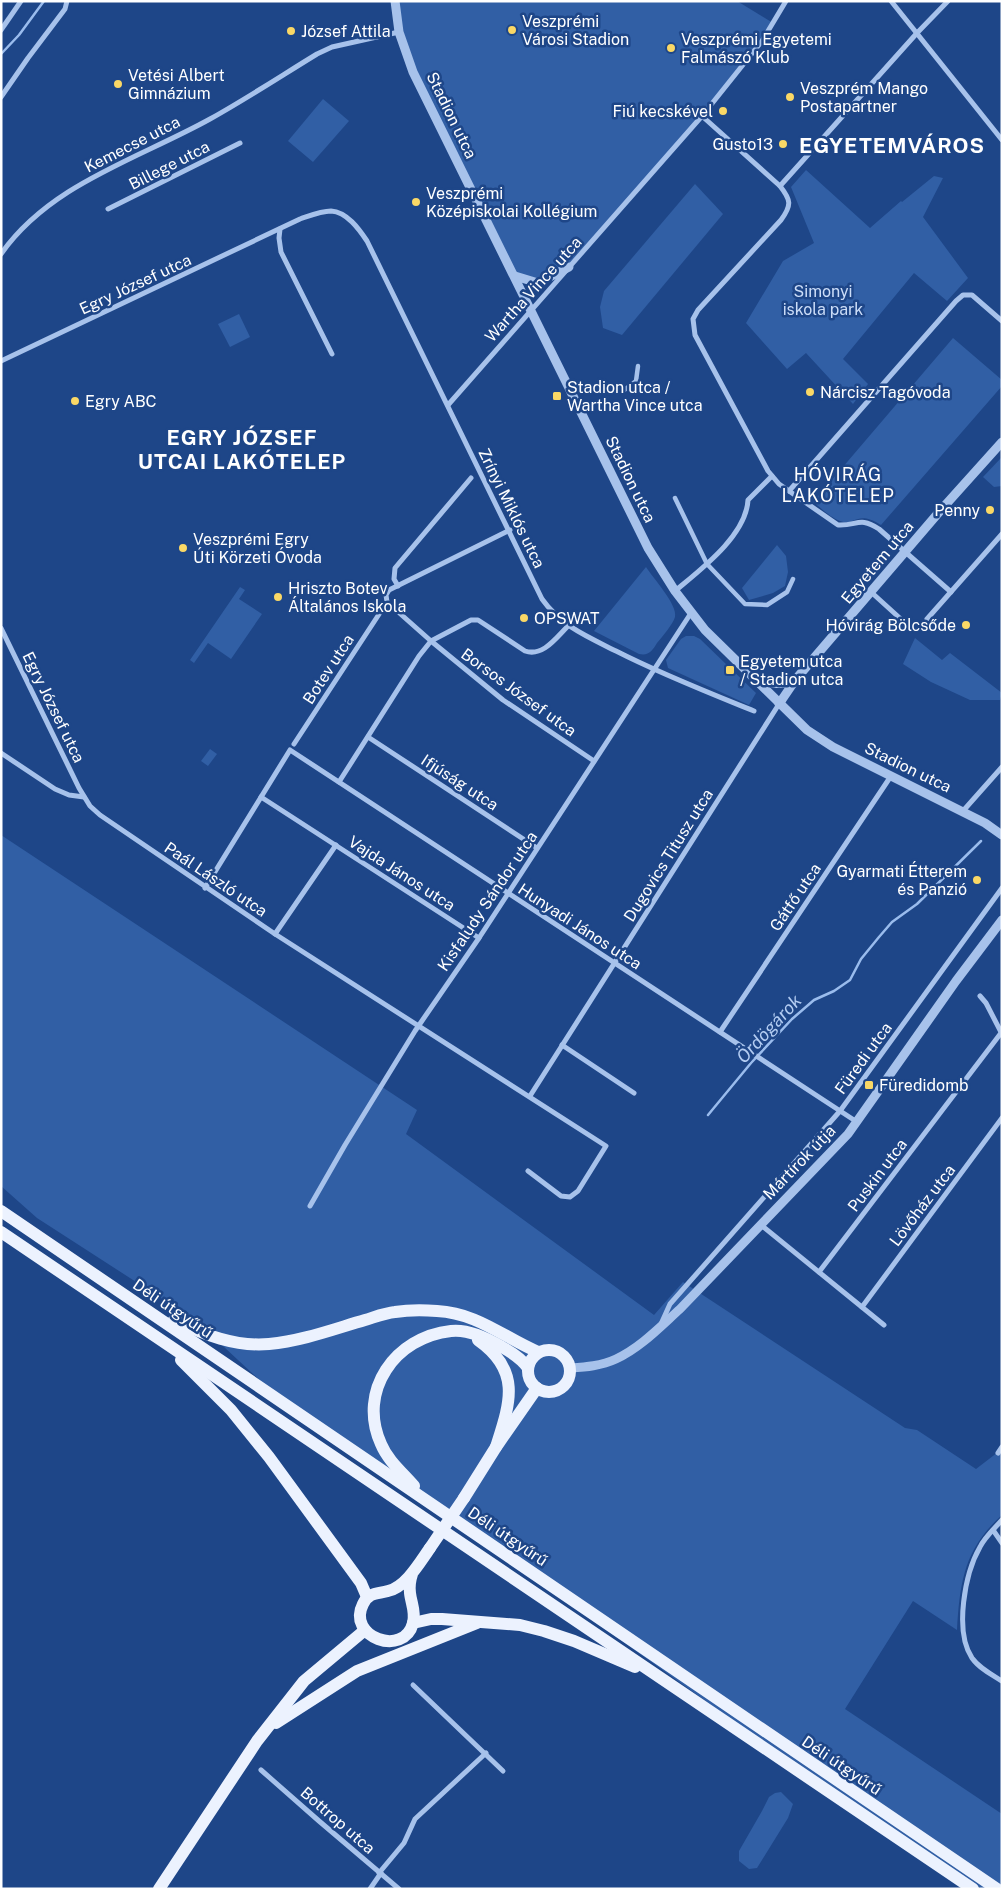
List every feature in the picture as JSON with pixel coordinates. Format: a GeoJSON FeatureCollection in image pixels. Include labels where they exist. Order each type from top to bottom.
{"type":"FeatureCollection","features":[{"type":"Feature","properties":{"kind":"main road","name":"Déli útgyűrű"},"geometry":{"type":"LineString","coordinates":[[1,1211],[790,1750],[997,1889]]}},
{"type":"Feature","properties":{"kind":"main road","name":"Déli útgyűrű"},"geometry":{"type":"LineString","coordinates":[[1,1232],[973,1889]]}},
{"type":"Feature","properties":{"kind":"main road"},"geometry":{"type":"LineString","coordinates":[[142,1306],[208,1335],[238,1342],[267,1344],[292,1341],[394,1312],[416,1310],[448,1312],[477,1320],[538,1352]]}},
{"type":"Feature","properties":{"kind":"main road"},"geometry":{"type":"LineString","coordinates":[[434,1505],[417,1490],[395,1465],[381,1445],[373,1416],[376,1388],[383,1372],[413,1344],[436,1334],[453,1331],[481,1336],[523,1361],[528,1368]]}},
{"type":"Feature","properties":{"kind":"main road"},"geometry":{"type":"LineString","coordinates":[[465,1332],[495,1355],[507,1377],[509,1391],[508,1409],[496,1447]]}},
{"type":"Feature","properties":{"kind":"main road"},"geometry":{"type":"LineString","coordinates":[[161,1340],[231,1410],[269,1457],[360,1583],[367,1597]]}},
{"type":"Feature","properties":{"kind":"main road"},"geometry":{"type":"LineString","coordinates":[[550,1349],[556,1350],[565,1357],[570,1368],[568,1380],[560,1389],[548,1392],[537,1388],[530,1379],[528,1368],[529,1362],[538,1352],[550,1349]]}},
{"type":"Feature","properties":{"kind":"main road"},"geometry":{"type":"LineString","coordinates":[[412,1574],[410,1594],[414,1612],[413,1623],[401,1638],[393,1641],[378,1640],[371,1637],[362,1624],[360,1610],[367,1597],[389,1591],[412,1574],[537,1388]]}},
{"type":"Feature","properties":{"kind":"main road"},"geometry":{"type":"LineString","coordinates":[[413,1623],[431,1618],[520,1625],[574,1641],[663,1679]]}},
{"type":"Feature","properties":{"kind":"main road"},"geometry":{"type":"LineString","coordinates":[[270,1726],[357,1671],[482,1621]]}},
{"type":"Feature","properties":{"kind":"main road"},"geometry":{"type":"LineString","coordinates":[[159,1889],[246,1758],[304,1681],[365,1630]]}},
{"type":"Feature","properties":{"kind":"street"},"geometry":{"type":"LineString","coordinates":[[1,30],[22,1]]}},
{"type":"Feature","properties":{"kind":"street"},"geometry":{"type":"LineString","coordinates":[[1,97],[66,9],[68,1]]}},
{"type":"Feature","properties":{"kind":"street","name":"Stadion utca"},"geometry":{"type":"LineString","coordinates":[[395,1],[399,32],[413,72],[648,548],[690,613],[779,704],[822,742],[963,811],[1000,834]]}},
{"type":"Feature","properties":{"kind":"street","name":"Wartha Vince utca"},"geometry":{"type":"LineString","coordinates":[[448,405],[702,116],[762,41],[786,1]]}},
{"type":"Feature","properties":{"kind":"street"},"geometry":{"type":"LineString","coordinates":[[891,1],[1002,140]]}},
{"type":"Feature","properties":{"kind":"street"},"geometry":{"type":"LineString","coordinates":[[780,186],[948,1]]}},
{"type":"Feature","properties":{"kind":"street","name":"Kemecse utca"},"geometry":{"type":"LineString","coordinates":[[1,254],[35,215],[64,193],[208,120],[317,54],[345,44],[399,32]]}},
{"type":"Feature","properties":{"kind":"street"},"geometry":{"type":"LineString","coordinates":[[702,116],[780,186],[789,197],[788,210],[781,220],[698,310],[693,319],[695,335],[768,471],[779,484],[838,525],[848,526],[862,521],[869,522],[951,592]]}},
{"type":"Feature","properties":{"kind":"street","name":"Billege utca"},"geometry":{"type":"LineString","coordinates":[[108,210],[240,143]]}},
{"type":"Feature","properties":{"kind":"street","name":"Egry József utca"},"geometry":{"type":"LineString","coordinates":[[1,361],[280,229],[317,214],[332,211],[344,217]]}},
{"type":"Feature","properties":{"kind":"street","name":"Zrínyi Miklós utca"},"geometry":{"type":"LineString","coordinates":[[344,217],[357,226],[367,241],[510,530],[542,599],[568,626],[653,670],[754,711]]}},
{"type":"Feature","properties":{"kind":"street"},"geometry":{"type":"LineString","coordinates":[[280,229],[281,252],[332,354]]}},
{"type":"Feature","properties":{"kind":"street"},"geometry":{"type":"LineString","coordinates":[[514,276],[538,282],[569,267]]}},
{"type":"Feature","properties":{"kind":"street"},"geometry":{"type":"LineString","coordinates":[[789,491],[956,301],[963,296],[972,296],[1002,321]]}},
{"type":"Feature","properties":{"kind":"street"},"geometry":{"type":"LineString","coordinates":[[623,391],[636,381],[638,366]]}},
{"type":"Feature","properties":{"kind":"street","name":"Egyetem utca"},"geometry":{"type":"LineString","coordinates":[[779,704],[796,678],[1002,442]]}},
{"type":"Feature","properties":{"kind":"street"},"geometry":{"type":"LineString","coordinates":[[675,591],[719,554],[735,532],[748,509],[748,500],[772,476]]}},
{"type":"Feature","properties":{"kind":"street"},"geometry":{"type":"LineString","coordinates":[[398,586],[394,578],[395,568],[471,478]]}},
{"type":"Feature","properties":{"kind":"street"},"geometry":{"type":"LineString","coordinates":[[674,498],[707,564],[745,604],[767,605],[787,592],[793,579]]}},
{"type":"Feature","properties":{"kind":"street","name":"Botev utca"},"geometry":{"type":"LineString","coordinates":[[294,744],[387,602],[386,595],[389,590],[510,530]]}},
{"type":"Feature","properties":{"kind":"street"},"geometry":{"type":"LineString","coordinates":[[928,620],[1002,534]]}},
{"type":"Feature","properties":{"kind":"street"},"geometry":{"type":"LineString","coordinates":[[872,592],[903,621]]}},
{"type":"Feature","properties":{"kind":"street","name":"Borsos József utca"},"geometry":{"type":"LineString","coordinates":[[387,602],[430,641],[503,700],[594,761]]}},
{"type":"Feature","properties":{"kind":"street","name":"Kisfaludy Sándor utca"},"geometry":{"type":"LineString","coordinates":[[310,1206],[349,1137],[419,1025],[479,938],[690,613]]}},
{"type":"Feature","properties":{"kind":"street","name":"Borsos József utca"},"geometry":{"type":"LineString","coordinates":[[339,782],[430,641],[471,620],[478,620],[485,622],[525,651],[534,653],[545,648],[568,626]]}},
{"type":"Feature","properties":{"kind":"street","name":"Egry József utca"},"geometry":{"type":"LineString","coordinates":[[1,628],[84,797]]}},
{"type":"Feature","properties":{"kind":"street"},"geometry":{"type":"LineString","coordinates":[[751,675],[768,682],[782,684],[796,678]]}},
{"type":"Feature","properties":{"kind":"street","name":"Dugovics Titusz utca"},"geometry":{"type":"LineString","coordinates":[[530,1096],[779,704]]}},
{"type":"Feature","properties":{"kind":"street","name":"Ifjúság utca"},"geometry":{"type":"LineString","coordinates":[[368,737],[537,848]]}},
{"type":"Feature","properties":{"kind":"street","name":"Hunyadi János utca"},"geometry":{"type":"LineString","coordinates":[[261,797],[290,750],[857,1122]]}},
{"type":"Feature","properties":{"kind":"street"},"geometry":{"type":"LineString","coordinates":[[1,753],[55,789],[69,795],[84,797]]}},
{"type":"Feature","properties":{"kind":"street"},"geometry":{"type":"LineString","coordinates":[[963,811],[1002,767]]}},
{"type":"Feature","properties":{"kind":"street","name":"Gátfő utca"},"geometry":{"type":"LineString","coordinates":[[720,1032],[891,776]]}},
{"type":"Feature","properties":{"kind":"street","name":"Paál László utca"},"geometry":{"type":"LineString","coordinates":[[84,797],[100,815],[205,888],[419,1025]]}},
{"type":"Feature","properties":{"kind":"street"},"geometry":{"type":"LineString","coordinates":[[205,888],[261,797]]}},
{"type":"Feature","properties":{"kind":"street","name":"Vajda János utca"},"geometry":{"type":"LineString","coordinates":[[261,797],[479,938]]}},
{"type":"Feature","properties":{"kind":"street","name":"Vajda János utca"},"geometry":{"type":"LineString","coordinates":[[275,934],[336,845]]}},
{"type":"Feature","properties":{"kind":"street","name":"Füredi utca"},"geometry":{"type":"LineString","coordinates":[[660,1328],[670,1304],[840,1111],[1002,888]]}},
{"type":"Feature","properties":{"kind":"street","name":"Mártírok útja"},"geometry":{"type":"LineString","coordinates":[[570,1368],[594,1366],[616,1359],[630,1352],[660,1328],[834,1150],[857,1122],[956,981],[1000,923]]}},
{"type":"Feature","properties":{"kind":"street"},"geometry":{"type":"LineString","coordinates":[[980,996],[986,1003],[1001,1033]]}},
{"type":"Feature","properties":{"kind":"street"},"geometry":{"type":"LineString","coordinates":[[419,1025],[606,1146],[578,1191],[570,1197],[561,1196],[528,1171]]}},
{"type":"Feature","properties":{"kind":"street","name":"Puskin utca"},"geometry":{"type":"LineString","coordinates":[[819,1272],[1001,1033]]}},
{"type":"Feature","properties":{"kind":"street"},"geometry":{"type":"LineString","coordinates":[[562,1045],[634,1093]]}},
{"type":"Feature","properties":{"kind":"street","name":"Lövőház utca"},"geometry":{"type":"LineString","coordinates":[[862,1307],[1002,1118]]}},
{"type":"Feature","properties":{"kind":"street"},"geometry":{"type":"LineString","coordinates":[[760,1225],[884,1325]]}},
{"type":"Feature","properties":{"kind":"street"},"geometry":{"type":"LineString","coordinates":[[998,1453],[1002,1447]]}},
{"type":"Feature","properties":{"kind":"street"},"geometry":{"type":"LineString","coordinates":[[1002,1520],[979,1548],[969,1576],[963,1614],[963,1632],[968,1650],[973,1659],[1002,1681]]}},
{"type":"Feature","properties":{"kind":"street"},"geometry":{"type":"LineString","coordinates":[[993,1530],[1002,1543]]}},
{"type":"Feature","properties":{"kind":"street"},"geometry":{"type":"LineString","coordinates":[[413,1685],[503,1771]]}},
{"type":"Feature","properties":{"kind":"street"},"geometry":{"type":"LineString","coordinates":[[370,1889],[404,1843],[415,1820],[486,1753]]}},
{"type":"Feature","properties":{"kind":"street","name":"Bottrop utca"},"geometry":{"type":"LineString","coordinates":[[261,1770],[399,1889]]}},
{"type":"Feature","properties":{"kind":"green space"},"geometry":{"type":"Polygon","coordinates":[[[395,1],[737,1],[773,23],[702,115],[569,267],[538,283],[515,276],[414,71],[395,1]]]}},
{"type":"Feature","properties":{"kind":"green space"},"geometry":{"type":"Polygon","coordinates":[[[323,99],[349,121],[313,162],[288,141],[323,99]]]}},
{"type":"Feature","properties":{"kind":"green space","name":"Simonyi iskola park"},"geometry":{"type":"Polygon","coordinates":[[[806,170],[870,228],[934,176],[943,178],[923,217],[968,278],[947,301],[914,273],[843,359],[868,384],[853,404],[806,353],[787,369],[746,323],[783,261],[814,243],[791,187],[806,170]]]}},
{"type":"Feature","properties":{"kind":"green space"},"geometry":{"type":"Polygon","coordinates":[[[695,184],[723,214],[622,335],[603,328],[600,307],[604,291],[695,184]]]}},
{"type":"Feature","properties":{"kind":"green space"},"geometry":{"type":"Polygon","coordinates":[[[239,314],[250,337],[230,347],[218,324],[239,314]]]}},
{"type":"Feature","properties":{"kind":"green space"},"geometry":{"type":"Polygon","coordinates":[[[953,338],[1002,380],[1002,386],[881,525],[866,518],[849,522],[837,520],[813,502],[953,338]]]}},
{"type":"Feature","properties":{"kind":"green space"},"geometry":{"type":"Polygon","coordinates":[[[1001,458],[1002,486],[994,487],[983,477],[1001,458]]]}},
{"type":"Feature","properties":{"kind":"green space"},"geometry":{"type":"Polygon","coordinates":[[[777,545],[786,556],[788,572],[785,586],[773,593],[749,600],[742,588],[777,545]]]}},
{"type":"Feature","properties":{"kind":"green space"},"geometry":{"type":"Polygon","coordinates":[[[646,567],[669,599],[675,612],[675,617],[652,651],[648,654],[639,654],[594,631],[646,567]]]}},
{"type":"Feature","properties":{"kind":"green space"},"geometry":{"type":"Polygon","coordinates":[[[240,587],[245,590],[239,599],[262,614],[231,659],[208,643],[194,663],[190,660],[240,587]]]}},
{"type":"Feature","properties":{"kind":"green space"},"geometry":{"type":"Polygon","coordinates":[[[686,636],[694,636],[700,639],[756,693],[749,705],[668,668],[666,660],[681,639],[686,636]]]}},
{"type":"Feature","properties":{"kind":"green space"},"geometry":{"type":"Polygon","coordinates":[[[915,638],[942,660],[950,653],[1002,693],[1000,700],[970,700],[931,682],[903,664],[915,638]]]}},
{"type":"Feature","properties":{"kind":"green space"},"geometry":{"type":"Polygon","coordinates":[[[210,749],[217,754],[208,766],[201,761],[210,749]]]}},
{"type":"Feature","properties":{"kind":"green space"},"geometry":{"type":"Polygon","coordinates":[[[1,835],[417,1110],[406,1134],[654,1315],[683,1282],[905,1428],[917,1430],[976,1469],[1002,1449],[1002,1515],[979,1541],[966,1567],[960,1597],[957,1630],[913,1601],[845,1709],[1002,1814],[1002,1889],[982,1889],[805,1772],[266,1386],[195,1320],[37,1218],[1,1186],[1,835]]]}},
{"type":"Feature","properties":{"kind":"green space"},"geometry":{"type":"Polygon","coordinates":[[[781,1792],[793,1804],[788,1818],[757,1868],[749,1869],[739,1861],[739,1851],[769,1797],[781,1792]]]}},
{"type":"Feature","properties":{"kind":"waterway"},"geometry":{"type":"LineString","coordinates":[[1,54],[19,35],[44,1]]}},
{"type":"Feature","properties":{"kind":"waterway","name":"Ördögárok"},"geometry":{"type":"LineString","coordinates":[[708,1115],[751,1063],[792,1019],[814,1000],[834,991],[850,980],[861,959],[892,922],[917,904],[981,841]]}},
{"type":"Feature","properties":{"kind":"place","name":"Veszprémi Városi Stadion"},"geometry":{"type":"Point","coordinates":[512,30]}},
{"type":"Feature","properties":{"kind":"place","name":"József Attila"},"geometry":{"type":"Point","coordinates":[291,31]}},
{"type":"Feature","properties":{"kind":"place","name":"Veszprémi Egyetemi Falmászó Klub"},"geometry":{"type":"Point","coordinates":[671,48]}},
{"type":"Feature","properties":{"kind":"place","name":"Vetési Albert Gimnázium"},"geometry":{"type":"Point","coordinates":[118,84]}},
{"type":"Feature","properties":{"kind":"place","name":"Veszprém Mango Postapartner"},"geometry":{"type":"Point","coordinates":[790,97]}},
{"type":"Feature","properties":{"kind":"place","name":"Fiú kecskével"},"geometry":{"type":"Point","coordinates":[723,111]}},
{"type":"Feature","properties":{"kind":"place","name":"Gusto13"},"geometry":{"type":"Point","coordinates":[783,144]}},
{"type":"Feature","properties":{"kind":"place","name":"Veszprémi Középiskolai Kollégium"},"geometry":{"type":"Point","coordinates":[416,202]}},
{"type":"Feature","properties":{"kind":"place","name":"Nárcisz Tagóvoda"},"geometry":{"type":"Point","coordinates":[810,392]}},
{"type":"Feature","properties":{"kind":"place","name":"Stadion utca / Wartha Vince utca"},"geometry":{"type":"Point","coordinates":[557,396]}},
{"type":"Feature","properties":{"kind":"place","name":"Egry ABC"},"geometry":{"type":"Point","coordinates":[75,401]}},
{"type":"Feature","properties":{"kind":"place","name":"Penny"},"geometry":{"type":"Point","coordinates":[990,510]}},
{"type":"Feature","properties":{"kind":"place","name":"Veszprémi Egry Úti Körzeti Óvoda"},"geometry":{"type":"Point","coordinates":[183,548]}},
{"type":"Feature","properties":{"kind":"place","name":"Hriszto Botev Általános Iskola"},"geometry":{"type":"Point","coordinates":[278,597]}},
{"type":"Feature","properties":{"kind":"place","name":"OPSWAT"},"geometry":{"type":"Point","coordinates":[524,618]}},
{"type":"Feature","properties":{"kind":"place","name":"Hóvirág Bölcsőde"},"geometry":{"type":"Point","coordinates":[966,625]}},
{"type":"Feature","properties":{"kind":"place","name":"Egyetem utca / Stadion utca"},"geometry":{"type":"Point","coordinates":[730,670]}},
{"type":"Feature","properties":{"kind":"place","name":"Gyarmati Étterem és Panzió"},"geometry":{"type":"Point","coordinates":[977,880]}},
{"type":"Feature","properties":{"kind":"place","name":"Füredidomb"},"geometry":{"type":"Point","coordinates":[869,1085]}},
{"type":"Feature","properties":{"kind":"district","name":"EGYETEMVÁROS"},"geometry":{"type":"Point","coordinates":[892,146]}},
{"type":"Feature","properties":{"kind":"district","name":"EGRY JÓZSEF UTCAI LAKÓTELEP"},"geometry":{"type":"Point","coordinates":[242,450]}},
{"type":"Feature","properties":{"kind":"district","name":"HÓVIRÁG LAKÓTELEP"},"geometry":{"type":"Point","coordinates":[838,485]}}]}
